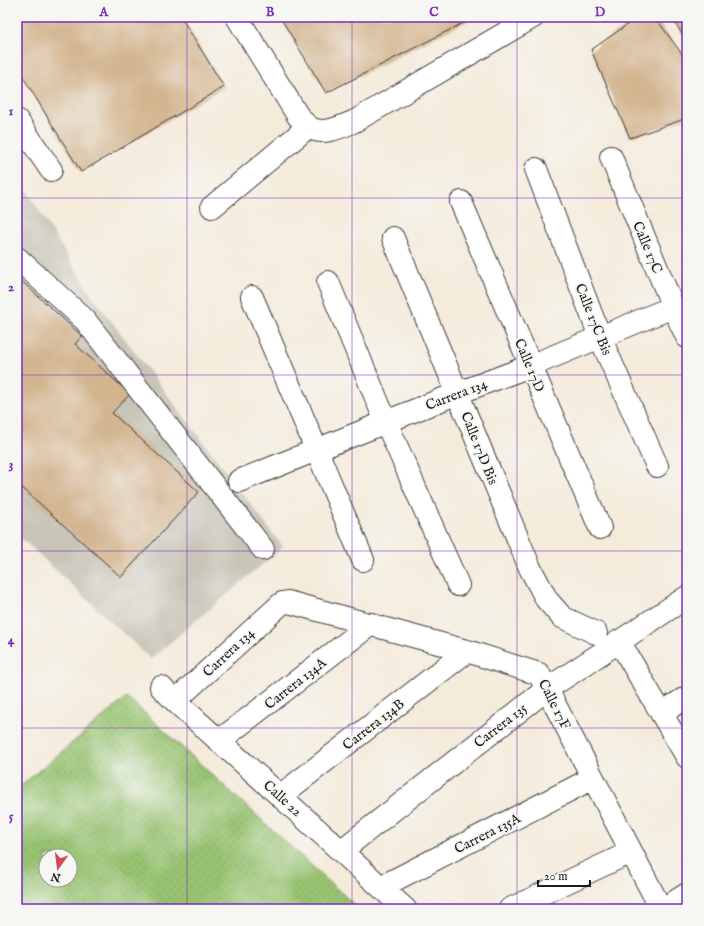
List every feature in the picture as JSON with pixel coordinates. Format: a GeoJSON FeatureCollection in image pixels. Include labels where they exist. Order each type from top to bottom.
{"type":"FeatureCollection","features":[{"type":"Feature","properties":{"kind":"street"},"geometry":{"type":"LineString","coordinates":[[236,17],[298,116],[314,129]]}},
{"type":"Feature","properties":{"kind":"street"},"geometry":{"type":"LineString","coordinates":[[212,207],[314,129],[337,128],[355,121],[527,19]]}},
{"type":"Feature","properties":{"kind":"street"},"geometry":{"type":"LineString","coordinates":[[17,120],[51,170]]}},
{"type":"Feature","properties":{"kind":"street","name":"Calle 17C"},"geometry":{"type":"LineString","coordinates":[[611,157],[673,307],[687,337]]}},
{"type":"Feature","properties":{"kind":"street","name":"Calle 17C Bis"},"geometry":{"type":"LineString","coordinates":[[536,169],[600,337],[657,466]]}},
{"type":"Feature","properties":{"kind":"street","name":"Calle 17D"},"geometry":{"type":"LineString","coordinates":[[461,202],[600,528]]}},
{"type":"Feature","properties":{"kind":"street","name":"Calle 17D Bis"},"geometry":{"type":"LineString","coordinates":[[392,238],[530,568],[547,600],[562,616],[596,633]]}},
{"type":"Feature","properties":{"kind":"street"},"geometry":{"type":"LineString","coordinates":[[17,258],[85,320],[263,549]]}},
{"type":"Feature","properties":{"kind":"street"},"geometry":{"type":"LineString","coordinates":[[328,282],[386,422],[458,585]]}},
{"type":"Feature","properties":{"kind":"street"},"geometry":{"type":"LineString","coordinates":[[252,297],[318,450],[363,560]]}},
{"type":"Feature","properties":{"kind":"street","name":"Carrera 134"},"geometry":{"type":"LineString","coordinates":[[238,481],[458,393],[530,366],[673,307]]}},
{"type":"Feature","properties":{"kind":"street","name":"Carrera 135"},"geometry":{"type":"LineString","coordinates":[[341,851],[547,689],[687,597]]}},
{"type":"Feature","properties":{"kind":"street","name":"Carrera 134"},"geometry":{"type":"LineString","coordinates":[[168,694],[282,603]]}},
{"type":"Feature","properties":{"kind":"street","name":"Calle 17F"},"geometry":{"type":"LineString","coordinates":[[282,603],[295,603],[467,651],[539,674],[662,909]]}},
{"type":"Feature","properties":{"kind":"street","name":"Carrera 134A"},"geometry":{"type":"LineString","coordinates":[[219,741],[371,624]]}},
{"type":"Feature","properties":{"kind":"street"},"geometry":{"type":"LineString","coordinates":[[619,641],[687,757]]}},
{"type":"Feature","properties":{"kind":"street","name":"Carrera 134B"},"geometry":{"type":"LineString","coordinates":[[280,796],[467,651]]}},
{"type":"Feature","properties":{"kind":"street","name":"Calle 22"},"geometry":{"type":"LineString","coordinates":[[168,694],[405,909]]}},
{"type":"Feature","properties":{"kind":"street"},"geometry":{"type":"LineString","coordinates":[[661,713],[687,697]]}},
{"type":"Feature","properties":{"kind":"street","name":"Carrera 135A"},"geometry":{"type":"LineString","coordinates":[[381,887],[593,778]]}},
{"type":"Feature","properties":{"kind":"street"},"geometry":{"type":"LineString","coordinates":[[510,909],[631,852]]}},
{"type":"Feature","properties":{"kind":"street"},"geometry":{"type":"LineString","coordinates":[[662,909],[687,894]]}},
{"type":"Feature","properties":{"kind":"shaded area"},"geometry":{"type":"Polygon","coordinates":[[[17,174],[90,293],[283,547],[151,659],[17,534],[17,174]]]}},
{"type":"Feature","properties":{"kind":"green space"},"geometry":{"type":"Polygon","coordinates":[[[127,697],[359,909],[17,909],[17,789],[127,697]]]}},
{"type":"Feature","properties":{"kind":"building"},"geometry":{"type":"Polygon","coordinates":[[[17,17],[181,17],[224,87],[81,172],[17,67],[17,17]]]}},
{"type":"Feature","properties":{"kind":"building"},"geometry":{"type":"Polygon","coordinates":[[[280,17],[475,17],[326,93],[280,17]]]}},
{"type":"Feature","properties":{"kind":"building"},"geometry":{"type":"Polygon","coordinates":[[[638,17],[655,17],[687,61],[687,118],[630,138],[591,50],[638,17]]]}},
{"type":"Feature","properties":{"kind":"building"},"geometry":{"type":"Polygon","coordinates":[[[671,17],[687,17],[687,41],[671,17]]]}},
{"type":"Feature","properties":{"kind":"building"},"geometry":{"type":"Polygon","coordinates":[[[17,277],[82,336],[75,344],[130,394],[112,413],[199,492],[121,577],[17,483],[17,277]]]}}]}
